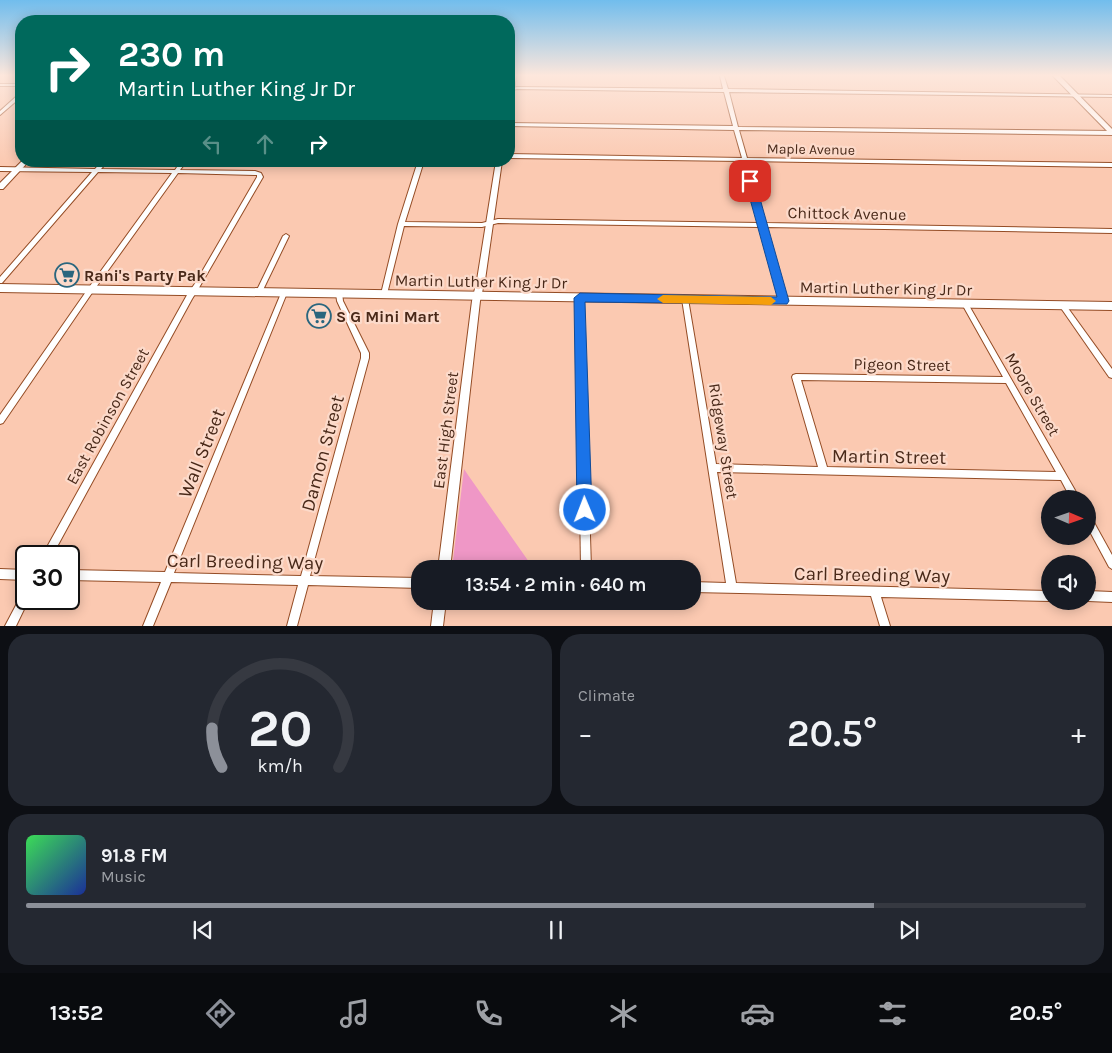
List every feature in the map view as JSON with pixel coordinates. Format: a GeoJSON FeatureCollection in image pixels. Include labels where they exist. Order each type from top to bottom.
{"type":"FeatureCollection","features":[{"type":"Feature","properties":{"kind":"main road","name":"Martin Luther King Jr Dr"},"geometry":{"type":"LineString","coordinates":[[0,288],[1112,306]]}},
{"type":"Feature","properties":{"kind":"street"},"geometry":{"type":"LineString","coordinates":[[0,114],[10,105]]}},
{"type":"Feature","properties":{"kind":"street"},"geometry":{"type":"LineString","coordinates":[[730,105],[783,301]]}},
{"type":"Feature","properties":{"kind":"street"},"geometry":{"type":"LineString","coordinates":[[1085,105],[1112,133]]}},
{"type":"Feature","properties":{"kind":"street"},"geometry":{"type":"LineString","coordinates":[[515,125],[1112,133]]}},
{"type":"Feature","properties":{"kind":"street","name":"Maple Avenue"},"geometry":{"type":"LineString","coordinates":[[515,156],[1112,165]]}},
{"type":"Feature","properties":{"kind":"street"},"geometry":{"type":"LineString","coordinates":[[0,281],[100,167]]}},
{"type":"Feature","properties":{"kind":"street"},"geometry":{"type":"LineString","coordinates":[[0,421],[92,288],[180,167]]}},
{"type":"Feature","properties":{"kind":"street"},"geometry":{"type":"LineString","coordinates":[[384,294],[401,224],[419,167]]}},
{"type":"Feature","properties":{"kind":"street","name":"East High Street"},"geometry":{"type":"LineString","coordinates":[[445,560],[478,295],[498,167]]}},
{"type":"Feature","properties":{"kind":"street"},"geometry":{"type":"LineString","coordinates":[[0,169],[176,172]]}},
{"type":"Feature","properties":{"kind":"street"},"geometry":{"type":"LineString","coordinates":[[0,187],[18,169]]}},
{"type":"Feature","properties":{"kind":"street","name":"East Robinson Street"},"geometry":{"type":"LineString","coordinates":[[53,545],[193,290],[260,178],[259,174],[176,172]]}},
{"type":"Feature","properties":{"kind":"street","name":"Chittock Avenue"},"geometry":{"type":"LineString","coordinates":[[401,224],[482,225],[498,221],[1112,231]]}},
{"type":"Feature","properties":{"kind":"street"},"geometry":{"type":"LineString","coordinates":[[259,292],[286,236]]}},
{"type":"Feature","properties":{"kind":"street","name":"Wall Street"},"geometry":{"type":"LineString","coordinates":[[148,626],[284,292]]}},
{"type":"Feature","properties":{"kind":"street","name":"Damon Street"},"geometry":{"type":"LineString","coordinates":[[292,626],[365,358],[365,353],[340,301],[339,294]]}},
{"type":"Feature","properties":{"kind":"street"},"geometry":{"type":"LineString","coordinates":[[580,298],[586,560]]}},
{"type":"Feature","properties":{"kind":"street","name":"Ridgeway Street"},"geometry":{"type":"LineString","coordinates":[[685,299],[732,588]]}},
{"type":"Feature","properties":{"kind":"street","name":"Moore Street"},"geometry":{"type":"LineString","coordinates":[[965,304],[1071,490]]}},
{"type":"Feature","properties":{"kind":"street"},"geometry":{"type":"LineString","coordinates":[[1063,306],[1112,375]]}},
{"type":"Feature","properties":{"kind":"street","name":"Pigeon Street"},"geometry":{"type":"LineString","coordinates":[[824,471],[796,377],[1007,380]]}},
{"type":"Feature","properties":{"kind":"street","name":"Martin Street"},"geometry":{"type":"LineString","coordinates":[[713,468],[1063,476]]}},
{"type":"Feature","properties":{"kind":"street"},"geometry":{"type":"LineString","coordinates":[[1096,535],[1112,564]]}},
{"type":"Feature","properties":{"kind":"street"},"geometry":{"type":"LineString","coordinates":[[0,574],[15,575]]}},
{"type":"Feature","properties":{"kind":"street","name":"Carl Breeding Way"},"geometry":{"type":"LineString","coordinates":[[80,575],[411,582]]}},
{"type":"Feature","properties":{"kind":"street","name":"Carl Breeding Way"},"geometry":{"type":"LineString","coordinates":[[701,587],[1041,596]]}},
{"type":"Feature","properties":{"kind":"street"},"geometry":{"type":"LineString","coordinates":[[875,592],[885,626]]}},
{"type":"Feature","properties":{"kind":"street"},"geometry":{"type":"LineString","coordinates":[[1096,596],[1112,597]]}},
{"type":"Feature","properties":{"kind":"street"},"geometry":{"type":"LineString","coordinates":[[10,626],[18,610]]}},
{"type":"Feature","properties":{"kind":"street"},"geometry":{"type":"LineString","coordinates":[[437,626],[439,610]]}},
{"type":"Feature","properties":{"kind":"shaded area"},"geometry":{"type":"Polygon","coordinates":[[[464,469],[528,560],[453,560],[464,469]]]}},
{"type":"Feature","properties":{"kind":"slow traffic"},"geometry":{"type":"LineString","coordinates":[[663,299],[771,301]]}},
{"type":"Feature","properties":{"kind":"place","name":"Rani's Party Pak"},"geometry":{"type":"Point","coordinates":[67,275]}},
{"type":"Feature","properties":{"kind":"place","name":"S G Mini Mart"},"geometry":{"type":"Point","coordinates":[319,316]}},
{"type":"Feature","properties":{"kind":"route"},"geometry":{"type":"LineString","coordinates":[[585,510],[580,298],[783,301],[750,181]]}}]}
